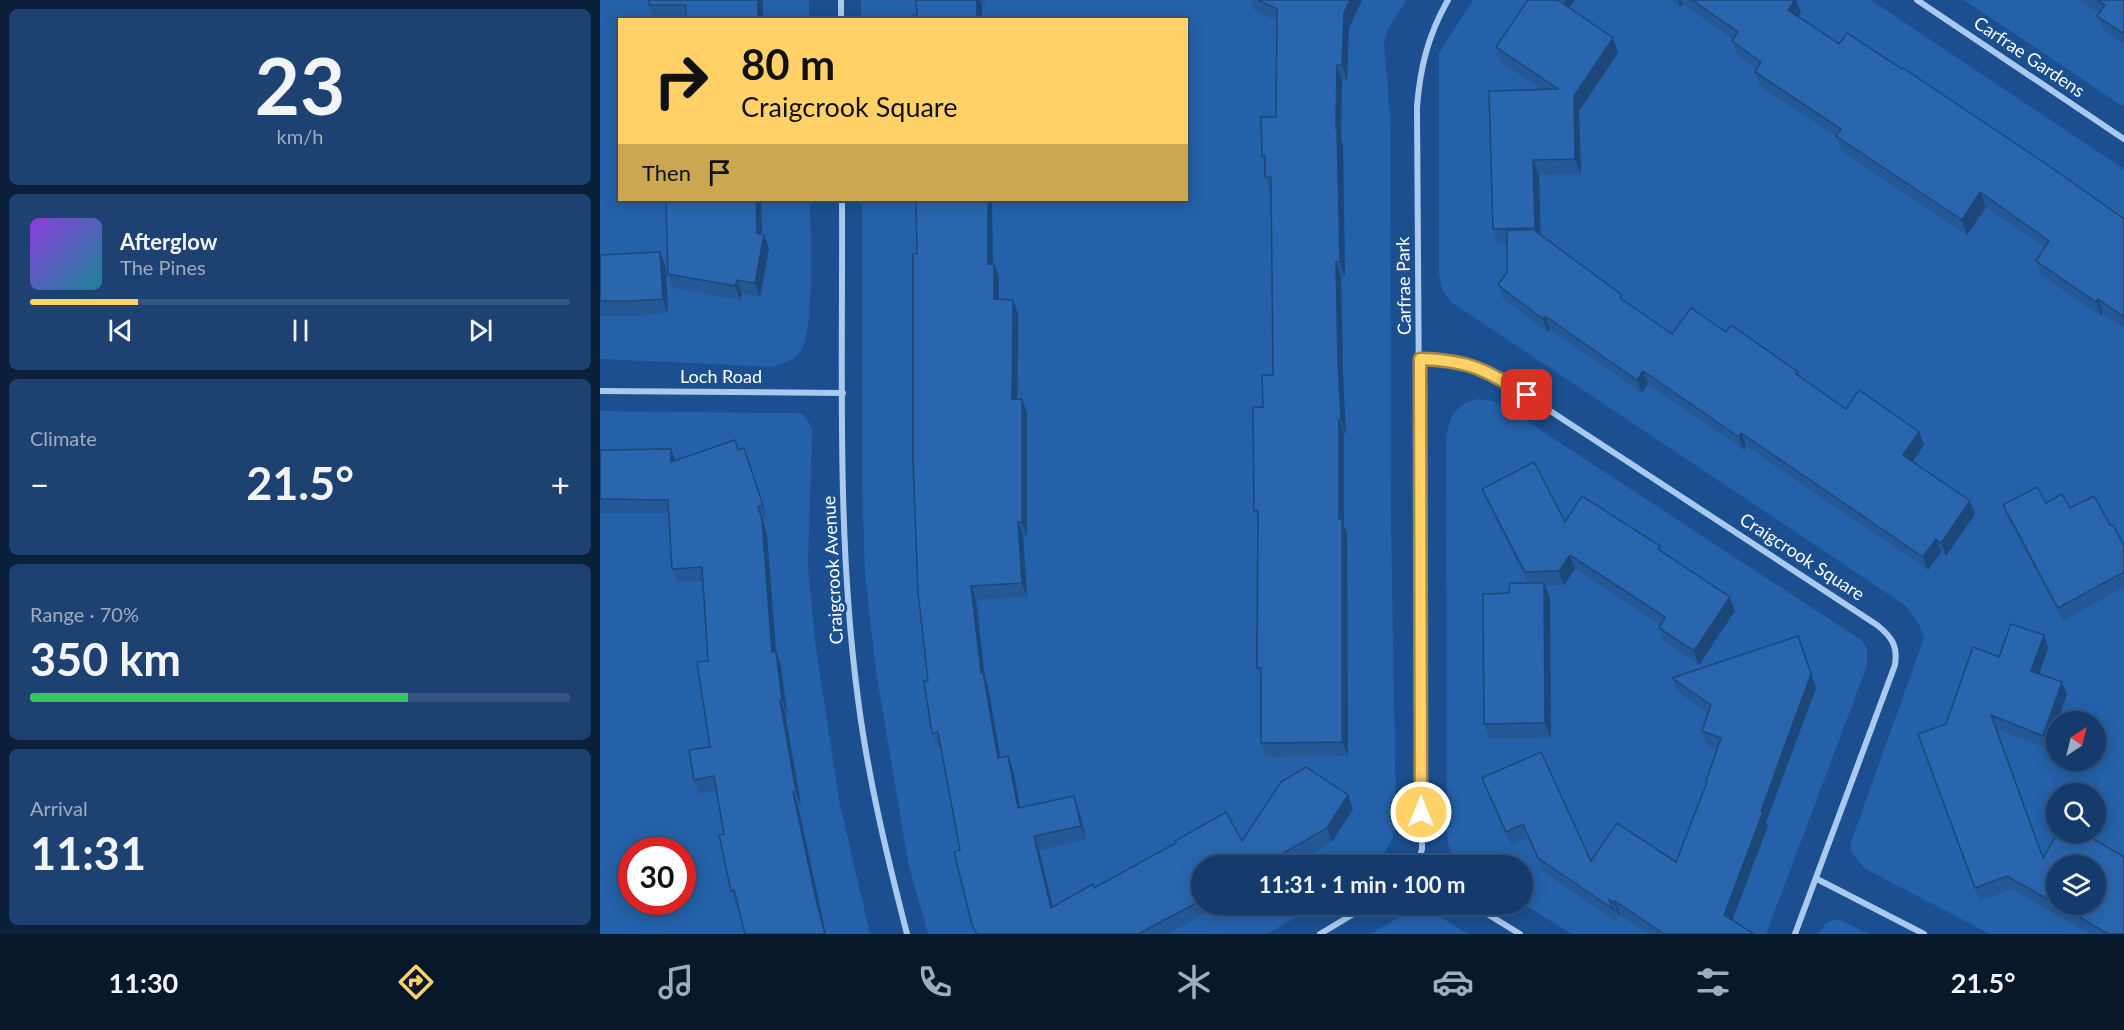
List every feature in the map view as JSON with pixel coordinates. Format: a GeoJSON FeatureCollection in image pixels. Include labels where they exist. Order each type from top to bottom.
{"type":"FeatureCollection","features":[{"type":"Feature","properties":{"kind":"street"},"geometry":{"type":"LineString","coordinates":[[841,0],[841,18]]}},
{"type":"Feature","properties":{"kind":"street","name":"Carfrae Park"},"geometry":{"type":"LineString","coordinates":[[1421,855],[1420,359],[1417,119],[1419,81],[1426,47],[1448,0]]}},
{"type":"Feature","properties":{"kind":"street","name":"Carfrae Gardens"},"geometry":{"type":"LineString","coordinates":[[1917,0],[2124,139]]}},
{"type":"Feature","properties":{"kind":"street","name":"Craigcrook Avenue"},"geometry":{"type":"LineString","coordinates":[[842,201],[844,521],[848,610],[858,699],[873,790],[907,934]]}},
{"type":"Feature","properties":{"kind":"street","name":"Craigcrook Square"},"geometry":{"type":"LineString","coordinates":[[1420,359],[1459,362],[1479,367],[1500,378],[1877,625],[1893,640],[1896,647],[1895,665],[1795,934]]}},
{"type":"Feature","properties":{"kind":"street","name":"Loch Road"},"geometry":{"type":"LineString","coordinates":[[600,391],[843,393]]}},
{"type":"Feature","properties":{"kind":"street"},"geometry":{"type":"LineString","coordinates":[[1817,879],[1923,934]]}},
{"type":"Feature","properties":{"kind":"street"},"geometry":{"type":"LineString","coordinates":[[1320,934],[1352,915]]}},
{"type":"Feature","properties":{"kind":"street"},"geometry":{"type":"LineString","coordinates":[[1489,915],[1520,934]]}},
{"type":"Feature","properties":{"kind":"shaded area"},"geometry":{"type":"Polygon","coordinates":[[[600,0],[809,0],[809,18],[618,18],[618,201],[810,201],[810,302],[805,340],[801,351],[788,361],[773,367],[600,359],[600,0]]]}},
{"type":"Feature","properties":{"kind":"shaded area"},"geometry":{"type":"Polygon","coordinates":[[[861,0],[1406,0],[1388,29],[1384,44],[1390,115],[1391,521],[1396,820],[1393,838],[1383,855],[1191,855],[1191,915],[1300,915],[1267,934],[928,934],[908,862],[876,671],[865,575],[862,480],[862,201],[1188,201],[1188,18],[861,18],[861,0]]]}},
{"type":"Feature","properties":{"kind":"shaded area"},"geometry":{"type":"Polygon","coordinates":[[[1473,0],[1871,0],[2124,169],[2124,934],[1990,934],[1864,868],[1851,851],[1851,842],[1924,638],[1918,622],[1906,606],[1451,302],[1442,290],[1439,273],[1439,53],[1473,0]]]}},
{"type":"Feature","properties":{"kind":"shaded area"},"geometry":{"type":"Polygon","coordinates":[[[1964,0],[2124,0],[2124,107],[1964,0]]]}},
{"type":"Feature","properties":{"kind":"shaded area"},"geometry":{"type":"Polygon","coordinates":[[[1478,399],[1492,401],[1507,408],[1861,640],[1867,648],[1867,666],[1766,934],[1572,934],[1533,910],[1533,855],[1452,855],[1447,833],[1446,438],[1454,412],[1470,401],[1478,399]]]}},
{"type":"Feature","properties":{"kind":"shaded area"},"geometry":{"type":"Polygon","coordinates":[[[600,411],[800,413],[808,420],[812,430],[808,567],[815,641],[839,800],[870,934],[600,934],[600,411]]]}},
{"type":"Feature","properties":{"kind":"shaded area"},"geometry":{"type":"Polygon","coordinates":[[[1403,915],[1437,915],[1468,934],[1370,934],[1403,915]]]}},
{"type":"Feature","properties":{"kind":"shaded area"},"geometry":{"type":"Polygon","coordinates":[[[1838,919],[1869,934],[1818,934],[1826,923],[1838,919]]]}},
{"type":"Feature","properties":{"kind":"building"},"geometry":{"type":"Polygon","coordinates":[[[649,0],[758,0],[758,18],[686,18],[686,5],[649,5],[649,0]]]}},
{"type":"Feature","properties":{"kind":"building"},"geometry":{"type":"Polygon","coordinates":[[[916,0],[977,0],[977,18],[913,18],[913,15],[917,15],[916,0]]]}},
{"type":"Feature","properties":{"kind":"building"},"geometry":{"type":"Polygon","coordinates":[[[1258,0],[1350,0],[1344,13],[1342,65],[1337,65],[1336,129],[1340,262],[1336,262],[1341,419],[1339,419],[1339,519],[1342,519],[1342,742],[1261,743],[1261,668],[1257,668],[1258,511],[1254,511],[1253,407],[1263,407],[1262,375],[1273,375],[1271,177],[1265,177],[1261,117],[1276,117],[1277,9],[1258,0]]]}},
{"type":"Feature","properties":{"kind":"building"},"geometry":{"type":"Polygon","coordinates":[[[1528,0],[1558,0],[1613,38],[1574,96],[1575,159],[1533,160],[1535,228],[1493,229],[1489,91],[1558,89],[1496,47],[1528,0]]]}},
{"type":"Feature","properties":{"kind":"building"},"geometry":{"type":"Polygon","coordinates":[[[1692,0],[1795,0],[1788,10],[1839,44],[1847,33],[2049,166],[2124,219],[2124,317],[2098,299],[2096,302],[2036,261],[2049,241],[1980,192],[1962,220],[1836,136],[1841,129],[1755,72],[1761,62],[1732,41],[1738,32],[1692,0]]]}},
{"type":"Feature","properties":{"kind":"building"},"geometry":{"type":"Polygon","coordinates":[[[2097,0],[2124,0],[2124,34],[2097,16],[2105,5],[2097,0]]]}},
{"type":"Feature","properties":{"kind":"building"},"geometry":{"type":"Polygon","coordinates":[[[666,201],[756,201],[757,233],[764,235],[755,283],[737,280],[735,286],[668,274],[666,201]]]}},
{"type":"Feature","properties":{"kind":"building"},"geometry":{"type":"Polygon","coordinates":[[[916,201],[988,201],[988,264],[994,264],[994,299],[1013,300],[1012,399],[1022,399],[1022,522],[1018,522],[1022,583],[971,586],[981,673],[983,672],[998,758],[1008,756],[1018,808],[1074,796],[1081,826],[1034,836],[1051,908],[1093,884],[1094,888],[1176,843],[1175,841],[1226,812],[1242,841],[1281,782],[1306,767],[1348,795],[1327,828],[1280,855],[1191,855],[1191,906],[1138,934],[977,934],[972,925],[954,852],[960,850],[938,732],[932,733],[924,681],[928,681],[918,592],[913,459],[913,254],[917,254],[916,201]]]}},
{"type":"Feature","properties":{"kind":"building"},"geometry":{"type":"Polygon","coordinates":[[[1507,230],[1534,230],[1622,295],[1620,298],[1672,334],[1691,308],[1726,332],[1731,325],[1846,409],[1859,390],[1919,432],[1903,455],[1970,501],[1941,543],[1936,539],[1923,557],[1741,433],[1739,437],[1643,371],[1637,380],[1545,316],[1543,319],[1498,285],[1507,272],[1507,230]]]}},
{"type":"Feature","properties":{"kind":"building"},"geometry":{"type":"Polygon","coordinates":[[[660,252],[663,299],[600,301],[600,255],[660,252]]]}},
{"type":"Feature","properties":{"kind":"building"},"geometry":{"type":"Polygon","coordinates":[[[735,440],[738,450],[744,448],[763,505],[758,507],[762,520],[772,652],[776,651],[782,700],[780,700],[796,792],[793,792],[825,934],[745,934],[734,890],[731,891],[719,835],[724,834],[714,776],[694,780],[689,750],[710,747],[697,662],[708,661],[702,567],[672,569],[668,500],[600,499],[600,450],[671,449],[671,462],[735,440]]]}},
{"type":"Feature","properties":{"kind":"building"},"geometry":{"type":"Polygon","coordinates":[[[1534,462],[1565,522],[1582,496],[1660,546],[1658,549],[1730,597],[1694,651],[1659,628],[1665,617],[1570,555],[1559,571],[1525,572],[1482,489],[1534,462]]]}},
{"type":"Feature","properties":{"kind":"building"},"geometry":{"type":"Polygon","coordinates":[[[2037,487],[2046,503],[2062,494],[2070,508],[2094,496],[2124,546],[2124,572],[2058,608],[2003,505],[2037,487]]]}},
{"type":"Feature","properties":{"kind":"building"},"geometry":{"type":"Polygon","coordinates":[[[1510,583],[1544,583],[1545,723],[1484,724],[1483,594],[1509,593],[1510,583]]]}},
{"type":"Feature","properties":{"kind":"building"},"geometry":{"type":"Polygon","coordinates":[[[2011,624],[2044,635],[2031,671],[2062,682],[2052,711],[2046,711],[2046,727],[2043,736],[1991,715],[2043,858],[2052,843],[2100,843],[2124,857],[2124,934],[2108,934],[2076,915],[2106,915],[2106,855],[2046,855],[2046,898],[2007,876],[1975,888],[1918,734],[1946,724],[1973,647],[1999,657],[2011,624]]]}},
{"type":"Feature","properties":{"kind":"building"},"geometry":{"type":"Polygon","coordinates":[[[1798,636],[1811,674],[1724,915],[1754,934],[1664,934],[1609,899],[1613,909],[1538,858],[1523,824],[1506,832],[1482,778],[1541,752],[1591,861],[1617,823],[1676,862],[1707,782],[1721,738],[1702,731],[1711,705],[1672,678],[1798,636]]]}},
{"type":"Feature","properties":{"kind":"route"},"geometry":{"type":"LineString","coordinates":[[1421,812],[1420,359],[1440,359],[1479,367],[1527,395]]}}]}
